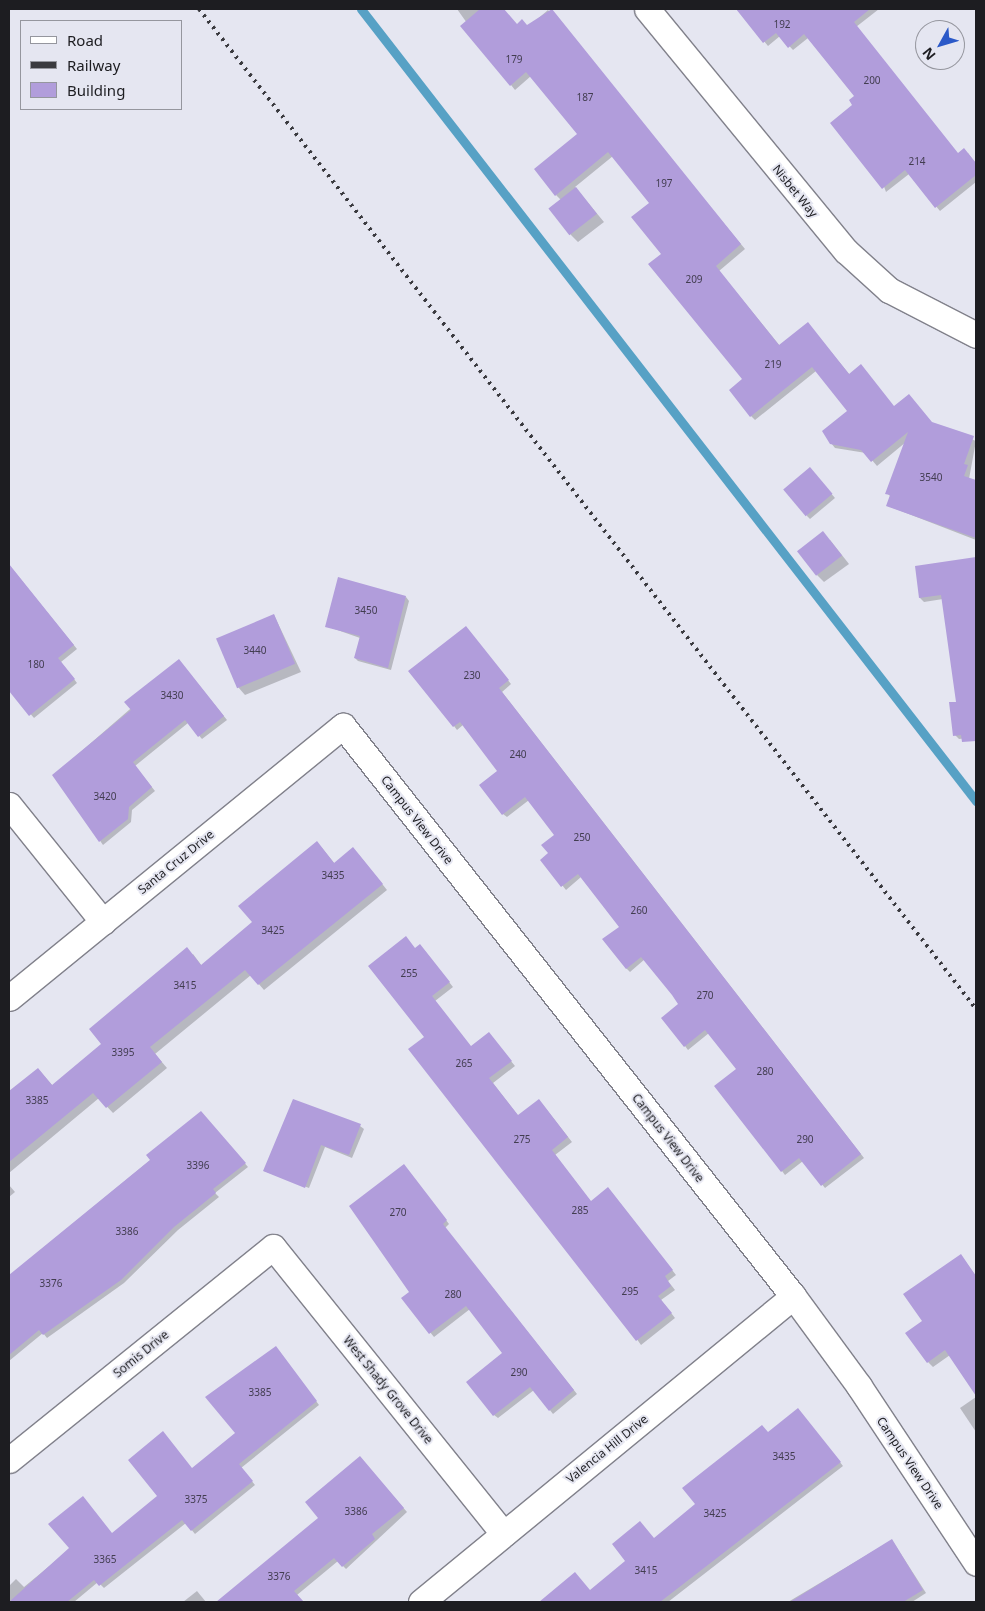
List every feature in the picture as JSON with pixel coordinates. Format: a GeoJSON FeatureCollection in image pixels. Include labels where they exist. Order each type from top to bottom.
{"type":"FeatureCollection","features":[{"type":"Feature","properties":{"kind":"street","name":"Nisbet Way"},"geometry":{"type":"LineString","coordinates":[[647,9],[846,251],[889,290],[976,335]]}},
{"type":"Feature","properties":{"kind":"street","name":"Santa Cruz Drive"},"geometry":{"type":"LineString","coordinates":[[9,998],[343,726]]}},
{"type":"Feature","properties":{"kind":"street","name":"Campus View Drive"},"geometry":{"type":"LineString","coordinates":[[343,726],[792,1296],[859,1386],[976,1563]]}},
{"type":"Feature","properties":{"kind":"street"},"geometry":{"type":"LineString","coordinates":[[9,805],[103,922]]}},
{"type":"Feature","properties":{"kind":"street","name":"Somis Drive"},"geometry":{"type":"LineString","coordinates":[[9,1460],[272,1247]]}},
{"type":"Feature","properties":{"kind":"street","name":"West Shady Grove Drive"},"geometry":{"type":"LineString","coordinates":[[272,1247],[504,1534]]}},
{"type":"Feature","properties":{"kind":"street","name":"Valencia Hill Drive"},"geometry":{"type":"LineString","coordinates":[[421,1602],[792,1296]]}},
{"type":"Feature","properties":{"kind":"building"},"geometry":{"type":"Polygon","coordinates":[[[480,9],[504,9],[517,24],[522,19],[527,25],[552,9],[741,244],[716,266],[779,345],[808,322],[849,374],[861,364],[894,406],[909,394],[932,422],[974,436],[964,464],[968,465],[964,476],[976,480],[976,538],[886,506],[890,495],[885,494],[908,432],[871,462],[861,450],[830,444],[822,431],[847,411],[812,367],[750,417],[729,390],[742,379],[648,264],[661,254],[631,217],[649,203],[608,152],[555,196],[534,169],[577,134],[526,72],[510,86],[460,26],[480,9]]]}},
{"type":"Feature","properties":{"kind":"building"},"geometry":{"type":"Polygon","coordinates":[[[736,9],[870,9],[854,22],[958,153],[964,148],[976,163],[976,175],[935,208],[905,170],[882,189],[830,123],[852,105],[849,100],[854,96],[804,34],[788,48],[776,33],[763,43],[736,9]]]}},
{"type":"Feature","properties":{"kind":"building"},"geometry":{"type":"Polygon","coordinates":[[[576,187],[597,214],[569,235],[548,209],[576,187]]]}},
{"type":"Feature","properties":{"kind":"building"},"geometry":{"type":"Polygon","coordinates":[[[810,467],[832,494],[806,516],[783,489],[810,467]]]}},
{"type":"Feature","properties":{"kind":"building"},"geometry":{"type":"Polygon","coordinates":[[[823,531],[842,555],[816,576],[797,551],[823,531]]]}},
{"type":"Feature","properties":{"kind":"building"},"geometry":{"type":"Polygon","coordinates":[[[976,557],[976,741],[962,742],[961,735],[953,736],[949,702],[956,702],[941,595],[919,598],[915,566],[976,557]]]}},
{"type":"Feature","properties":{"kind":"building"},"geometry":{"type":"Polygon","coordinates":[[[9,564],[74,645],[58,658],[75,679],[29,716],[9,691],[9,564]]]}},
{"type":"Feature","properties":{"kind":"building"},"geometry":{"type":"Polygon","coordinates":[[[338,577],[406,596],[388,668],[354,658],[360,636],[325,627],[338,577]]]}},
{"type":"Feature","properties":{"kind":"building"},"geometry":{"type":"Polygon","coordinates":[[[274,614],[295,664],[237,688],[216,639],[274,614]]]}},
{"type":"Feature","properties":{"kind":"building"},"geometry":{"type":"Polygon","coordinates":[[[466,626],[509,680],[499,688],[861,1154],[821,1186],[799,1158],[781,1172],[714,1086],[736,1069],[705,1030],[684,1047],[661,1018],[678,1004],[672,995],[641,957],[626,969],[602,939],[619,927],[578,874],[561,887],[540,860],[548,853],[541,845],[554,835],[525,797],[502,815],[479,785],[497,771],[460,722],[453,727],[408,671],[466,626]]]}},
{"type":"Feature","properties":{"kind":"building"},"geometry":{"type":"Polygon","coordinates":[[[179,659],[224,716],[198,737],[185,720],[133,762],[152,787],[129,807],[128,819],[99,842],[52,775],[131,710],[124,702],[179,659]]]}},
{"type":"Feature","properties":{"kind":"building"},"geometry":{"type":"Polygon","coordinates":[[[317,841],[334,863],[353,847],[383,884],[258,985],[245,970],[150,1047],[162,1062],[106,1108],[93,1093],[9,1162],[9,1091],[38,1068],[52,1085],[101,1044],[89,1029],[187,947],[201,965],[252,922],[238,906],[317,841]]]}},
{"type":"Feature","properties":{"kind":"building"},"geometry":{"type":"Polygon","coordinates":[[[406,936],[415,948],[420,944],[450,982],[432,996],[471,1046],[489,1032],[512,1061],[489,1078],[518,1115],[539,1099],[568,1137],[552,1150],[591,1201],[608,1187],[673,1270],[665,1276],[671,1286],[658,1296],[672,1313],[636,1341],[408,1049],[424,1037],[368,966],[406,936]]]}},
{"type":"Feature","properties":{"kind":"building"},"geometry":{"type":"Polygon","coordinates":[[[293,1099],[361,1124],[349,1155],[321,1145],[305,1188],[263,1171],[293,1099]]]}},
{"type":"Feature","properties":{"kind":"building"},"geometry":{"type":"Polygon","coordinates":[[[201,1111],[246,1163],[213,1189],[216,1193],[174,1227],[121,1280],[43,1335],[39,1330],[9,1355],[9,1275],[150,1160],[146,1155],[201,1111]]]}},
{"type":"Feature","properties":{"kind":"building"},"geometry":{"type":"Polygon","coordinates":[[[404,1164],[447,1220],[443,1224],[574,1390],[549,1411],[530,1387],[493,1416],[466,1382],[502,1353],[466,1306],[429,1334],[401,1298],[409,1292],[349,1206],[404,1164]]]}},
{"type":"Feature","properties":{"kind":"building"},"geometry":{"type":"Polygon","coordinates":[[[961,1254],[976,1276],[976,1396],[945,1350],[927,1363],[905,1333],[922,1321],[903,1294],[961,1254]]]}},
{"type":"Feature","properties":{"kind":"building"},"geometry":{"type":"Polygon","coordinates":[[[276,1346],[317,1401],[239,1464],[253,1481],[191,1531],[182,1520],[99,1586],[94,1580],[67,1602],[9,1602],[69,1548],[48,1524],[83,1496],[112,1533],[157,1496],[128,1460],[163,1431],[192,1468],[235,1433],[205,1397],[276,1346]]]}},
{"type":"Feature","properties":{"kind":"building"},"geometry":{"type":"Polygon","coordinates":[[[798,1408],[841,1462],[660,1602],[539,1602],[575,1572],[590,1590],[625,1561],[612,1544],[640,1521],[654,1538],[695,1504],[682,1488],[762,1425],[768,1432],[798,1408]]]}},
{"type":"Feature","properties":{"kind":"building"},"geometry":{"type":"Polygon","coordinates":[[[360,1456],[404,1508],[372,1534],[375,1539],[342,1567],[334,1558],[294,1591],[304,1602],[216,1602],[318,1518],[305,1502],[360,1456]]]}},
{"type":"Feature","properties":{"kind":"building"},"geometry":{"type":"Polygon","coordinates":[[[892,1539],[923,1590],[903,1602],[790,1602],[892,1539]]]}},
{"type":"Feature","properties":{"kind":"waterway"},"geometry":{"type":"LineString","coordinates":[[361,9],[976,801]]}},
{"type":"Feature","properties":{"kind":"railway"},"geometry":{"type":"LineString","coordinates":[[199,9],[976,1009]]}}]}
